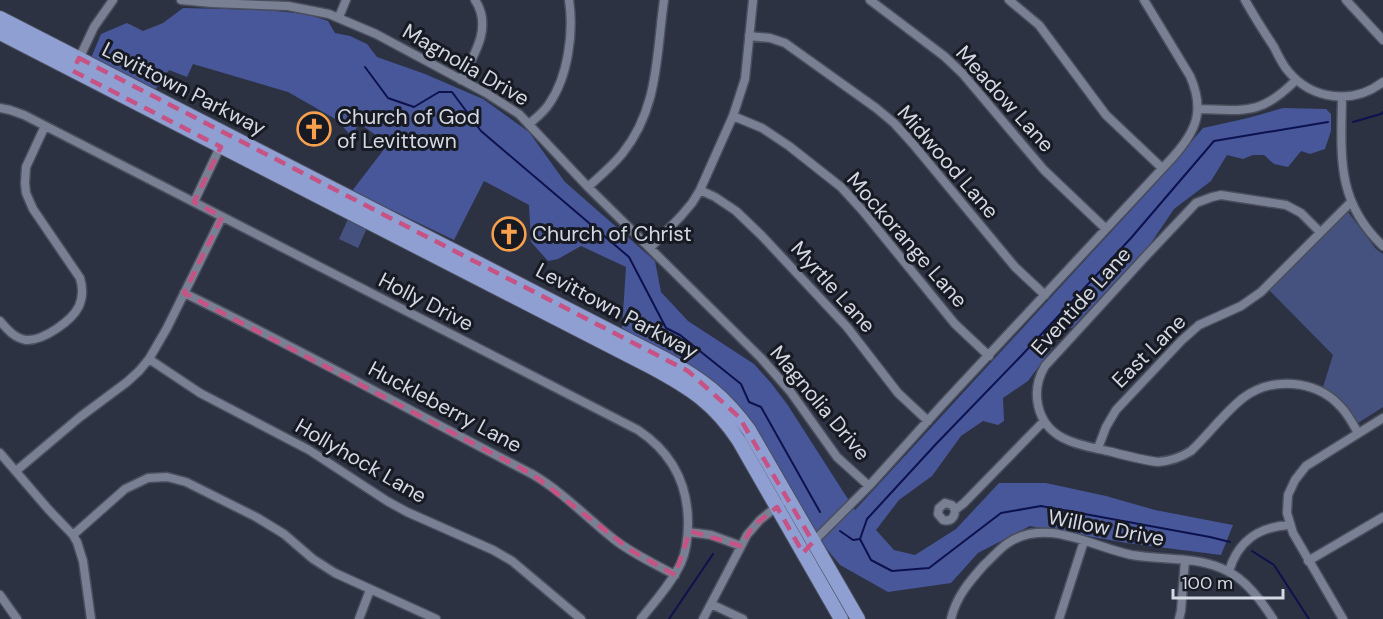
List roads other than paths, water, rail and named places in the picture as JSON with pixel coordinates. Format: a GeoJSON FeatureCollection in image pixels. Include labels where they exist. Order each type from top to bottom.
{"type":"FeatureCollection","features":[{"type":"Feature","properties":{"kind":"main road","name":"Levittown Parkway"},"geometry":{"type":"LineString","coordinates":[[0,18],[76,65]]}},
{"type":"Feature","properties":{"kind":"main road","name":"Levittown Parkway"},"geometry":{"type":"LineString","coordinates":[[0,33],[76,65],[224,141],[692,390],[729,425],[782,503],[813,542],[858,619]]}},
{"type":"Feature","properties":{"kind":"main road","name":"Levittown Parkway"},"geometry":{"type":"LineString","coordinates":[[782,503],[803,553],[841,619]]}},
{"type":"Feature","properties":{"kind":"street"},"geometry":{"type":"LineString","coordinates":[[76,65],[94,27],[113,0]]}},
{"type":"Feature","properties":{"kind":"street","name":"Magnolia Drive"},"geometry":{"type":"LineString","coordinates":[[181,0],[288,6],[311,9],[339,17],[376,34],[519,114],[777,376],[837,457],[869,486]]}},
{"type":"Feature","properties":{"kind":"street"},"geometry":{"type":"LineString","coordinates":[[339,17],[346,0]]}},
{"type":"Feature","properties":{"kind":"street"},"geometry":{"type":"LineString","coordinates":[[461,80],[481,40],[482,19],[475,0]]}},
{"type":"Feature","properties":{"kind":"street"},"geometry":{"type":"LineString","coordinates":[[529,123],[548,105],[559,85],[571,43],[569,0]]}},
{"type":"Feature","properties":{"kind":"street"},"geometry":{"type":"LineString","coordinates":[[588,186],[621,156],[645,115],[659,50],[664,0]]}},
{"type":"Feature","properties":{"kind":"street"},"geometry":{"type":"LineString","coordinates":[[650,248],[692,203],[733,116],[745,79],[753,0]]}},
{"type":"Feature","properties":{"kind":"street","name":"Meadow Lane"},"geometry":{"type":"LineString","coordinates":[[870,0],[944,56],[962,73],[1044,170],[1106,229]]}},
{"type":"Feature","properties":{"kind":"street"},"geometry":{"type":"LineString","coordinates":[[1009,0],[1039,25],[1106,115],[1162,168]]}},
{"type":"Feature","properties":{"kind":"street"},"geometry":{"type":"LineString","coordinates":[[1144,0],[1190,76],[1197,97],[1198,109],[1253,109],[1271,101],[1296,80]]}},
{"type":"Feature","properties":{"kind":"street"},"geometry":{"type":"LineString","coordinates":[[1245,0],[1287,70],[1296,80],[1312,90],[1342,97],[1369,91],[1383,82]]}},
{"type":"Feature","properties":{"kind":"street"},"geometry":{"type":"LineString","coordinates":[[1346,0],[1383,40]]}},
{"type":"Feature","properties":{"kind":"street","name":"Midwood Lane"},"geometry":{"type":"LineString","coordinates":[[749,36],[785,42],[886,116],[913,144],[1015,267],[1045,295]]}},
{"type":"Feature","properties":{"kind":"street"},"geometry":{"type":"LineString","coordinates":[[1342,97],[1343,169],[1351,202],[1366,229],[1383,246]]}},
{"type":"Feature","properties":{"kind":"street","name":"Holly Drive"},"geometry":{"type":"LineString","coordinates":[[0,108],[17,112],[45,126],[654,441],[680,478],[686,496],[688,532],[685,552],[669,585],[640,619]]}},
{"type":"Feature","properties":{"kind":"street","name":"Magnolia Drive"},"geometry":{"type":"LineString","coordinates":[[803,553],[869,486],[1185,144],[1197,118],[1198,109]]}},
{"type":"Feature","properties":{"kind":"street","name":"Mockorange Lane"},"geometry":{"type":"LineString","coordinates":[[733,116],[762,128],[789,146],[841,188],[862,210],[955,324],[989,356]]}},
{"type":"Feature","properties":{"kind":"street"},"geometry":{"type":"LineString","coordinates":[[0,321],[16,337],[25,340],[42,338],[77,310],[82,295],[80,278],[33,209],[26,193],[26,167],[45,126]]}},
{"type":"Feature","properties":{"kind":"street"},"geometry":{"type":"LineString","coordinates":[[194,202],[224,141]]}},
{"type":"Feature","properties":{"kind":"street","name":"Myrtle Lane"},"geometry":{"type":"LineString","coordinates":[[700,190],[736,211],[762,236],[847,327],[898,393],[928,420]]}},
{"type":"Feature","properties":{"kind":"street","name":"Eventide Lane"},"geometry":{"type":"LineString","coordinates":[[1044,421],[1036,395],[1038,380],[1045,366],[1196,203],[1221,195],[1286,205],[1301,213],[1320,232]]}},
{"type":"Feature","properties":{"kind":"street","name":"East Lane"},"geometry":{"type":"LineString","coordinates":[[1098,448],[1116,410],[1181,341],[1199,325],[1253,298],[1351,202]]}},
{"type":"Feature","properties":{"kind":"street"},"geometry":{"type":"LineString","coordinates":[[16,471],[80,417],[127,382],[149,359],[222,218]]}},
{"type":"Feature","properties":{"kind":"street","name":"Huckleberry Lane"},"geometry":{"type":"LineString","coordinates":[[184,293],[362,383],[532,474],[550,485],[616,540],[675,574]]}},
{"type":"Feature","properties":{"kind":"street","name":"Hollyhock Lane"},"geometry":{"type":"LineString","coordinates":[[149,359],[200,393],[309,450],[387,501],[494,550],[512,561],[581,619]]}},
{"type":"Feature","properties":{"kind":"street"},"geometry":{"type":"LineString","coordinates":[[955,510],[1044,421],[1064,438],[1149,461],[1174,460],[1191,451],[1242,398],[1258,389],[1280,384],[1304,385],[1330,397],[1347,414],[1358,434]]}},
{"type":"Feature","properties":{"kind":"street"},"geometry":{"type":"LineString","coordinates":[[1343,619],[1289,525],[1288,495],[1300,472],[1313,461],[1383,418]]}},
{"type":"Feature","properties":{"kind":"street"},"geometry":{"type":"LineString","coordinates":[[0,453],[73,535],[83,561],[91,619]]}},
{"type":"Feature","properties":{"kind":"street"},"geometry":{"type":"LineString","coordinates":[[73,535],[132,484],[148,478],[166,477],[186,482],[256,517],[284,534],[322,566],[436,619]]}},
{"type":"Feature","properties":{"kind":"street"},"geometry":{"type":"LineString","coordinates":[[703,619],[753,526],[782,503]]}},
{"type":"Feature","properties":{"kind":"street"},"geometry":{"type":"LineString","coordinates":[[1308,561],[1383,517]]}},
{"type":"Feature","properties":{"kind":"street"},"geometry":{"type":"LineString","coordinates":[[1229,571],[1236,553],[1250,538],[1268,528],[1289,525]]}},
{"type":"Feature","properties":{"kind":"street"},"geometry":{"type":"LineString","coordinates":[[688,532],[711,535],[741,546]]}},
{"type":"Feature","properties":{"kind":"street","name":"Willow Drive"},"geometry":{"type":"LineString","coordinates":[[951,619],[957,599],[964,588],[989,560],[1014,540],[1042,532],[1061,534],[1133,555],[1210,563],[1229,571],[1244,581],[1273,619]]}},
{"type":"Feature","properties":{"kind":"street"},"geometry":{"type":"LineString","coordinates":[[1059,619],[1084,541]]}},
{"type":"Feature","properties":{"kind":"street"},"geometry":{"type":"LineString","coordinates":[[1179,619],[1185,560]]}},
{"type":"Feature","properties":{"kind":"street"},"geometry":{"type":"LineString","coordinates":[[359,619],[370,590]]}},
{"type":"Feature","properties":{"kind":"street"},"geometry":{"type":"LineString","coordinates":[[0,595],[16,618]]}},
{"type":"Feature","properties":{"kind":"street"},"geometry":{"type":"LineString","coordinates":[[711,604],[743,619]]}},
{"type":"Feature","properties":{"kind":"waterway"},"geometry":{"type":"LineString","coordinates":[[365,67],[388,98],[414,107],[439,92],[452,92],[481,131],[629,257],[666,328],[680,335],[741,384],[749,402],[761,407],[820,512]]}},
{"type":"Feature","properties":{"kind":"waterway"},"geometry":{"type":"LineString","coordinates":[[1353,122],[1383,112]]}},
{"type":"Feature","properties":{"kind":"waterway"},"geometry":{"type":"LineString","coordinates":[[1230,542],[1041,506],[1001,513],[929,568],[892,571],[871,560],[860,539],[867,519],[1131,238],[1214,141],[1328,122]]}},
{"type":"Feature","properties":{"kind":"waterway"},"geometry":{"type":"LineString","coordinates":[[840,531],[853,540],[860,539]]}},
{"type":"Feature","properties":{"kind":"waterway"},"geometry":{"type":"LineString","coordinates":[[1252,551],[1274,565],[1309,619]]}},
{"type":"Feature","properties":{"kind":"waterway"},"geometry":{"type":"LineString","coordinates":[[669,619],[713,554]]}},
{"type":"Feature","properties":{"kind":"place","name":"Church of God of Levittown"},"geometry":{"type":"Point","coordinates":[314,129]}},
{"type":"Feature","properties":{"kind":"place","name":"Church of Christ"},"geometry":{"type":"Point","coordinates":[509,234]}}]}
